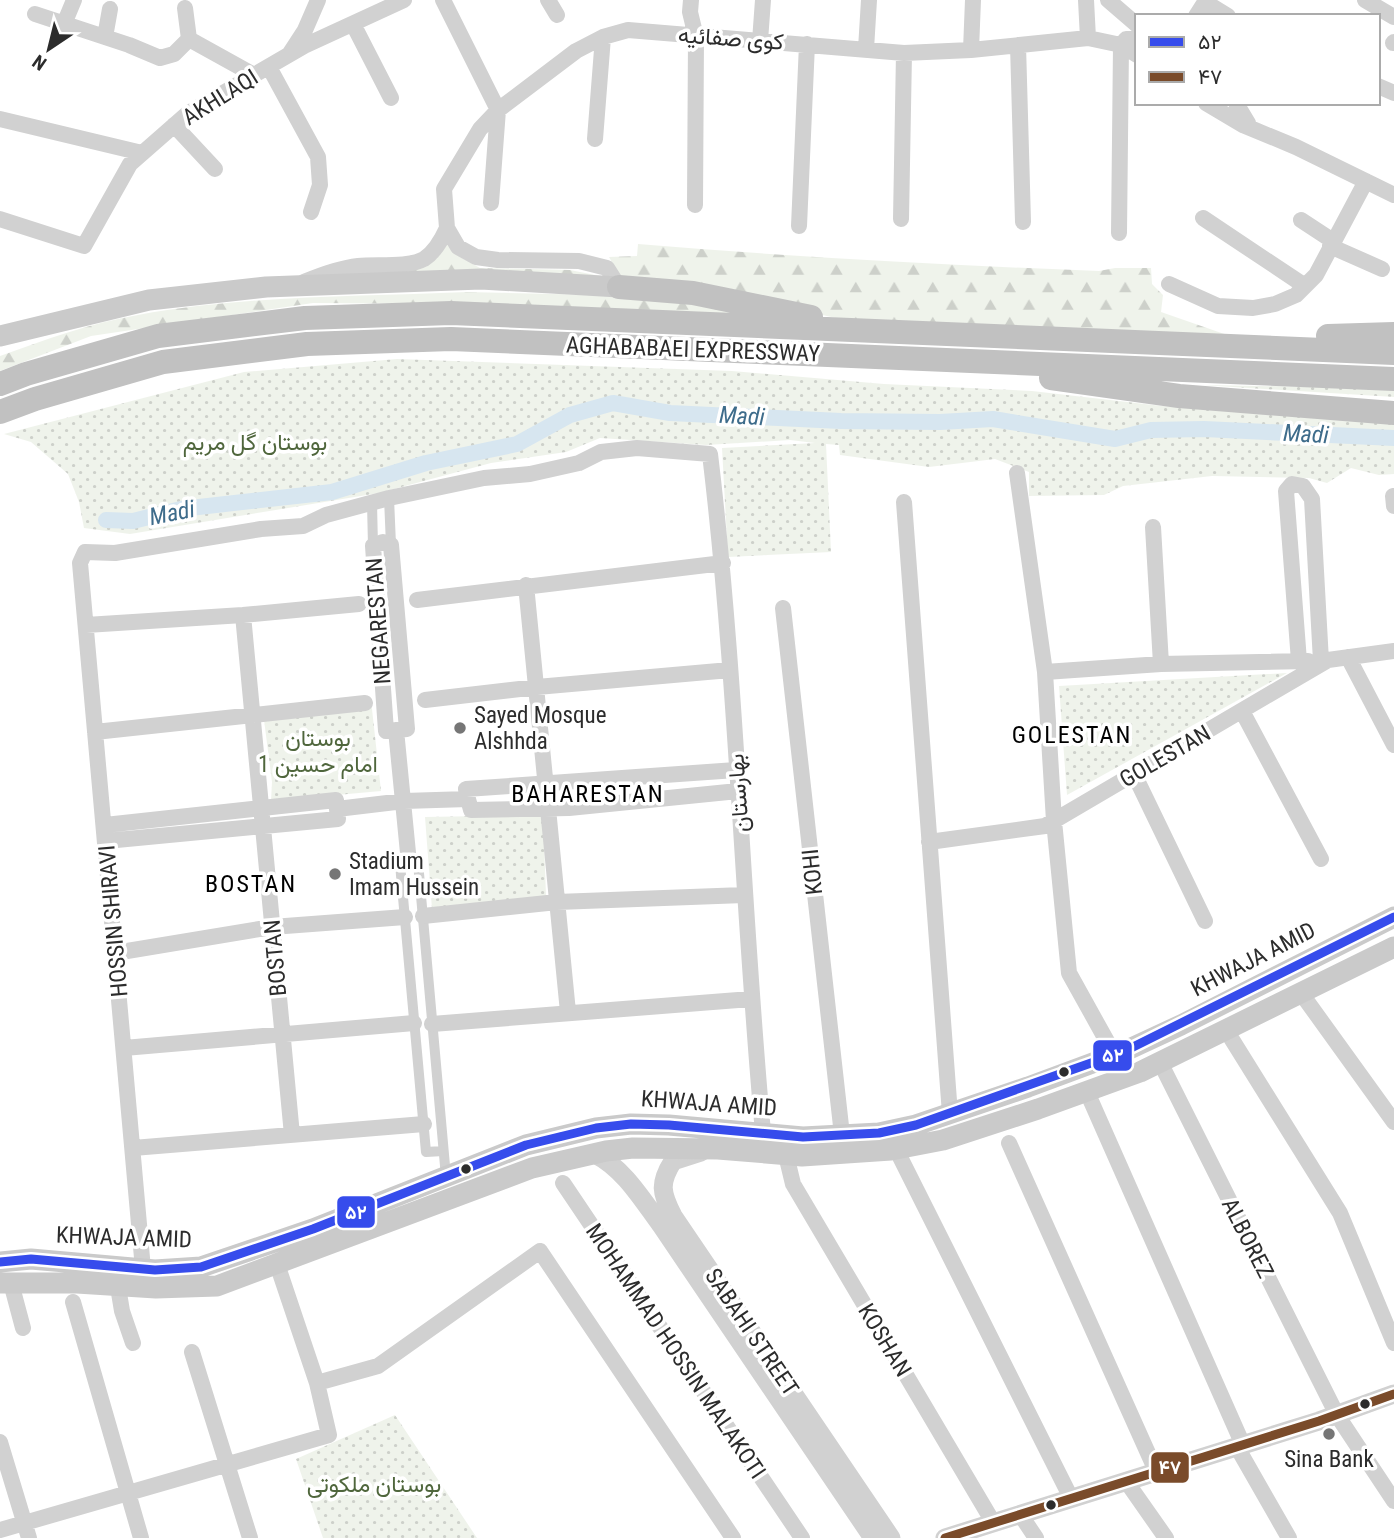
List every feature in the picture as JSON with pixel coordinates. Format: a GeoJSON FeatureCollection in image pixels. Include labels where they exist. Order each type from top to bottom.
{"type":"FeatureCollection","features":[{"type":"Feature","properties":{"kind":"highway"},"geometry":{"type":"LineString","coordinates":[[619,287],[692,293],[870,331]]}},
{"type":"Feature","properties":{"kind":"highway","name":"AGHABABAEI EXPRESSWAY"},"geometry":{"type":"LineString","coordinates":[[0,384],[158,337],[305,318],[451,313],[1394,354]]}},
{"type":"Feature","properties":{"kind":"highway"},"geometry":{"type":"LineString","coordinates":[[1163,344],[1394,334]]}},
{"type":"Feature","properties":{"kind":"highway","name":"AGHABABAEI EXPRESSWAY"},"geometry":{"type":"LineString","coordinates":[[0,412],[34,399],[163,362],[307,344],[451,339],[1394,379]]}},
{"type":"Feature","properties":{"kind":"highway"},"geometry":{"type":"LineString","coordinates":[[912,359],[1179,396],[1394,413]]}},
{"type":"Feature","properties":{"kind":"main road"},"geometry":{"type":"LineString","coordinates":[[0,336],[149,300],[202,293],[295,286],[481,279],[619,287]]}},
{"type":"Feature","properties":{"kind":"main road","name":"KHWAJA AMID"},"geometry":{"type":"LineString","coordinates":[[5,1283],[77,1283],[118,1287],[145,1278],[224,1261],[526,1145],[596,1128],[631,1124],[656,1125],[803,1137],[878,1133],[944,1115],[1125,1051],[1394,917]]}},
{"type":"Feature","properties":{"kind":"main road","name":"KHWAJA AMID"},"geometry":{"type":"LineString","coordinates":[[0,1262],[31,1259],[145,1278],[218,1286],[473,1189],[550,1164],[595,1154],[633,1148],[719,1149],[786,1155],[845,1153],[896,1149],[943,1140],[1087,1092],[1160,1062],[1394,947]]}},
{"type":"Feature","properties":{"kind":"main road"},"geometry":{"type":"LineString","coordinates":[[943,1140],[944,1115]]}},
{"type":"Feature","properties":{"kind":"street"},"geometry":{"type":"LineString","coordinates":[[64,24],[74,0]]}},
{"type":"Feature","properties":{"kind":"street"},"geometry":{"type":"LineString","coordinates":[[286,58],[305,30],[318,0]]}},
{"type":"Feature","properties":{"kind":"street","name":"AKHLAQI"},"geometry":{"type":"LineString","coordinates":[[0,219],[84,246],[130,164],[187,114],[304,46],[404,0]]}},
{"type":"Feature","properties":{"kind":"street"},"geometry":{"type":"LineString","coordinates":[[443,0],[498,110],[492,203]]}},
{"type":"Feature","properties":{"kind":"street"},"geometry":{"type":"LineString","coordinates":[[548,0],[557,15]]}},
{"type":"Feature","properties":{"kind":"street"},"geometry":{"type":"LineString","coordinates":[[691,0],[690,12],[696,37],[695,205]]}},
{"type":"Feature","properties":{"kind":"street"},"geometry":{"type":"LineString","coordinates":[[760,41],[763,0]]}},
{"type":"Feature","properties":{"kind":"street"},"geometry":{"type":"LineString","coordinates":[[866,49],[869,0]]}},
{"type":"Feature","properties":{"kind":"street"},"geometry":{"type":"LineString","coordinates":[[971,50],[973,0]]}},
{"type":"Feature","properties":{"kind":"street"},"geometry":{"type":"LineString","coordinates":[[1086,0],[1088,38]]}},
{"type":"Feature","properties":{"kind":"street"},"geometry":{"type":"LineString","coordinates":[[1108,0],[1135,23]]}},
{"type":"Feature","properties":{"kind":"street"},"geometry":{"type":"LineString","coordinates":[[1365,0],[1394,17]]}},
{"type":"Feature","properties":{"kind":"street"},"geometry":{"type":"LineString","coordinates":[[1197,14],[1205,2],[1225,14]]}},
{"type":"Feature","properties":{"kind":"street"},"geometry":{"type":"LineString","coordinates":[[185,8],[189,39]]}},
{"type":"Feature","properties":{"kind":"street"},"geometry":{"type":"LineString","coordinates":[[105,37],[110,9]]}},
{"type":"Feature","properties":{"kind":"street"},"geometry":{"type":"LineString","coordinates":[[35,14],[160,58],[174,54],[189,39]]}},
{"type":"Feature","properties":{"kind":"street"},"geometry":{"type":"LineString","coordinates":[[353,24],[391,98]]}},
{"type":"Feature","properties":{"kind":"street","name":"کوی صفائیه"},"geometry":{"type":"LineString","coordinates":[[447,228],[444,189],[480,130],[498,110],[576,51],[603,37],[628,30],[904,53],[971,50],[1088,38],[1121,45],[1135,54]]}},
{"type":"Feature","properties":{"kind":"street"},"geometry":{"type":"LineString","coordinates":[[596,139],[603,37]]}},
{"type":"Feature","properties":{"kind":"street"},"geometry":{"type":"LineString","coordinates":[[189,39],[254,75]]}},
{"type":"Feature","properties":{"kind":"street"},"geometry":{"type":"LineString","coordinates":[[1119,233],[1121,45],[1126,39],[1135,39]]}},
{"type":"Feature","properties":{"kind":"street"},"geometry":{"type":"LineString","coordinates":[[799,226],[807,44]]}},
{"type":"Feature","properties":{"kind":"street"},"geometry":{"type":"LineString","coordinates":[[1018,45],[1023,222]]}},
{"type":"Feature","properties":{"kind":"street"},"geometry":{"type":"LineString","coordinates":[[901,219],[904,53]]}},
{"type":"Feature","properties":{"kind":"street"},"geometry":{"type":"LineString","coordinates":[[269,67],[318,157],[320,186],[311,212]]}},
{"type":"Feature","properties":{"kind":"street"},"geometry":{"type":"LineString","coordinates":[[1209,105],[1243,125],[1296,147],[1394,195]]}},
{"type":"Feature","properties":{"kind":"street"},"geometry":{"type":"LineString","coordinates":[[1237,105],[1248,124],[1243,125]]}},
{"type":"Feature","properties":{"kind":"street"},"geometry":{"type":"LineString","coordinates":[[0,119],[142,153]]}},
{"type":"Feature","properties":{"kind":"street"},"geometry":{"type":"LineString","coordinates":[[174,125],[215,169]]}},
{"type":"Feature","properties":{"kind":"street"},"geometry":{"type":"LineString","coordinates":[[1169,284],[1218,306],[1253,308],[1275,304],[1296,295],[1316,275],[1366,181]]}},
{"type":"Feature","properties":{"kind":"street"},"geometry":{"type":"LineString","coordinates":[[1203,218],[1305,286]]}},
{"type":"Feature","properties":{"kind":"street"},"geometry":{"type":"LineString","coordinates":[[1301,220],[1332,243],[1382,269]]}},
{"type":"Feature","properties":{"kind":"street"},"geometry":{"type":"LineString","coordinates":[[295,286],[322,274],[357,266],[395,265],[423,259],[439,244],[447,228]]}},
{"type":"Feature","properties":{"kind":"street"},"geometry":{"type":"LineString","coordinates":[[447,228],[458,247],[476,257],[498,260],[579,261],[607,268],[619,287]]}},
{"type":"Feature","properties":{"kind":"street","name":"بهارستان"},"geometry":{"type":"LineString","coordinates":[[389,498],[484,478],[530,474],[579,463],[601,452],[637,448],[710,454],[723,563],[751,999],[763,1132]]}},
{"type":"Feature","properties":{"kind":"street"},"geometry":{"type":"LineString","coordinates":[[1017,472],[1045,672],[1054,821],[1069,973],[1109,1045]]}},
{"type":"Feature","properties":{"kind":"street"},"geometry":{"type":"LineString","coordinates":[[1045,672],[1161,664],[1299,662],[1325,660],[1312,499],[1303,485],[1292,484],[1286,491],[1299,662]]}},
{"type":"Feature","properties":{"kind":"street"},"geometry":{"type":"LineString","coordinates":[[373,546],[372,503],[389,498],[391,545]]}},
{"type":"Feature","properties":{"kind":"street"},"geometry":{"type":"LineString","coordinates":[[904,502],[929,842],[944,1115]]}},
{"type":"Feature","properties":{"kind":"street","name":"HOSSIN SHIRAVI"},"geometry":{"type":"LineString","coordinates":[[145,1278],[80,563],[85,552],[116,553],[261,529],[303,526],[326,515],[372,503]]}},
{"type":"Feature","properties":{"kind":"street"},"geometry":{"type":"LineString","coordinates":[[1153,527],[1161,664]]}},
{"type":"Feature","properties":{"kind":"street","name":"NEGARESTAN"},"geometry":{"type":"LineString","coordinates":[[383,542],[391,545],[407,729],[386,732],[373,546],[383,542]]}},
{"type":"Feature","properties":{"kind":"street"},"geometry":{"type":"LineString","coordinates":[[417,600],[723,563]]}},
{"type":"Feature","properties":{"kind":"street"},"geometry":{"type":"LineString","coordinates":[[526,585],[568,1012]]}},
{"type":"Feature","properties":{"kind":"street"},"geometry":{"type":"LineString","coordinates":[[86,625],[359,604]]}},
{"type":"Feature","properties":{"kind":"street","name":"KOHI"},"geometry":{"type":"LineString","coordinates":[[783,608],[842,1135]]}},
{"type":"Feature","properties":{"kind":"street","name":"BOSTAN"},"geometry":{"type":"LineString","coordinates":[[243,615],[292,1135]]}},
{"type":"Feature","properties":{"kind":"street","name":"GOLESTAN"},"geometry":{"type":"LineString","coordinates":[[929,842],[1045,826],[1325,660],[1394,651]]}},
{"type":"Feature","properties":{"kind":"street"},"geometry":{"type":"LineString","coordinates":[[1348,657],[1394,745]]}},
{"type":"Feature","properties":{"kind":"street"},"geometry":{"type":"LineString","coordinates":[[425,699],[730,670]]}},
{"type":"Feature","properties":{"kind":"street"},"geometry":{"type":"LineString","coordinates":[[95,732],[365,704]]}},
{"type":"Feature","properties":{"kind":"street"},"geometry":{"type":"LineString","coordinates":[[1242,711],[1321,859]]}},
{"type":"Feature","properties":{"kind":"street","name":"NEGARESTAN"},"geometry":{"type":"LineString","coordinates":[[396,730],[404,801],[423,916],[446,1177]]}},
{"type":"Feature","properties":{"kind":"street"},"geometry":{"type":"LineString","coordinates":[[736,770],[466,789],[471,810],[548,808],[738,791]]}},
{"type":"Feature","properties":{"kind":"street"},"geometry":{"type":"LineString","coordinates":[[1134,774],[1205,921]]}},
{"type":"Feature","properties":{"kind":"street"},"geometry":{"type":"LineString","coordinates":[[337,809],[404,801],[468,799]]}},
{"type":"Feature","properties":{"kind":"street"},"geometry":{"type":"LineString","coordinates":[[335,800],[338,819],[263,827],[105,833],[335,800]]}},
{"type":"Feature","properties":{"kind":"street"},"geometry":{"type":"LineString","coordinates":[[414,862],[400,864],[426,1152],[443,1151]]}},
{"type":"Feature","properties":{"kind":"street"},"geometry":{"type":"LineString","coordinates":[[423,916],[557,902],[744,895]]}},
{"type":"Feature","properties":{"kind":"street"},"geometry":{"type":"LineString","coordinates":[[115,953],[272,927],[405,917]]}},
{"type":"Feature","properties":{"kind":"street"},"geometry":{"type":"LineString","coordinates":[[1301,993],[1394,1122]]}},
{"type":"Feature","properties":{"kind":"street"},"geometry":{"type":"LineString","coordinates":[[432,1024],[751,999]]}},
{"type":"Feature","properties":{"kind":"street"},"geometry":{"type":"LineString","coordinates":[[124,1048],[415,1023]]}},
{"type":"Feature","properties":{"kind":"street"},"geometry":{"type":"LineString","coordinates":[[1226,1030],[1340,1213],[1394,1343]]}},
{"type":"Feature","properties":{"kind":"street","name":"ALBOREZ"},"geometry":{"type":"LineString","coordinates":[[1160,1062],[1337,1415],[1394,1501]]}},
{"type":"Feature","properties":{"kind":"street"},"geometry":{"type":"LineString","coordinates":[[1087,1092],[1240,1446],[1289,1538]]}},
{"type":"Feature","properties":{"kind":"street"},"geometry":{"type":"LineString","coordinates":[[132,1148],[424,1124]]}},
{"type":"Feature","properties":{"kind":"street"},"geometry":{"type":"LineString","coordinates":[[1009,1143],[1156,1471]]}},
{"type":"Feature","properties":{"kind":"street","name":"SABAHI STREET"},"geometry":{"type":"LineString","coordinates":[[719,1149],[673,1161],[664,1176],[663,1197],[694,1261],[873,1538]]}},
{"type":"Feature","properties":{"kind":"street"},"geometry":{"type":"LineString","coordinates":[[896,1149],[1071,1498]]}},
{"type":"Feature","properties":{"kind":"street","name":"SABAHI STREET"},"geometry":{"type":"LineString","coordinates":[[595,1154],[612,1163],[626,1178],[694,1261],[891,1538]]}},
{"type":"Feature","properties":{"kind":"street","name":"KOSHAN"},"geometry":{"type":"LineString","coordinates":[[786,1155],[793,1184],[993,1522]]}},
{"type":"Feature","properties":{"kind":"street","name":"MOHAMMAD HOSSIN MALAKOTI"},"geometry":{"type":"LineString","coordinates":[[550,1164],[803,1538]]}},
{"type":"Feature","properties":{"kind":"street"},"geometry":{"type":"LineString","coordinates":[[317,1383],[378,1366],[540,1251],[733,1538]]}},
{"type":"Feature","properties":{"kind":"street"},"geometry":{"type":"LineString","coordinates":[[0,1530],[26,1531],[128,1493],[329,1435],[317,1383],[277,1264]]}},
{"type":"Feature","properties":{"kind":"street"},"geometry":{"type":"LineString","coordinates":[[5,1283],[23,1328]]}},
{"type":"Feature","properties":{"kind":"street"},"geometry":{"type":"LineString","coordinates":[[118,1287],[122,1311],[133,1343]]}},
{"type":"Feature","properties":{"kind":"street"},"geometry":{"type":"LineString","coordinates":[[73,1302],[142,1538]]}},
{"type":"Feature","properties":{"kind":"street"},"geometry":{"type":"LineString","coordinates":[[192,1352],[250,1538]]}},
{"type":"Feature","properties":{"kind":"street"},"geometry":{"type":"LineString","coordinates":[[951,1537],[1337,1415],[1394,1394]]}},
{"type":"Feature","properties":{"kind":"street"},"geometry":{"type":"LineString","coordinates":[[0,1442],[26,1531]]}},
{"type":"Feature","properties":{"kind":"street"},"geometry":{"type":"LineString","coordinates":[[1126,1481],[1166,1538]]}},
{"type":"Feature","properties":{"kind":"street"},"geometry":{"type":"LineString","coordinates":[[1020,1514],[1036,1538]]}},
{"type":"Feature","properties":{"kind":"green space"},"geometry":{"type":"Polygon","coordinates":[[[448,241],[462,258],[480,268],[570,270],[605,277],[380,271],[426,267],[448,241]]]}},
{"type":"Feature","properties":{"kind":"green space"},"geometry":{"type":"Polygon","coordinates":[[[638,244],[984,266],[1099,271],[1151,268],[1152,284],[1163,295],[1161,312],[1230,336],[853,322],[779,305],[623,281],[609,257],[637,256],[638,244]]]}},
{"type":"Feature","properties":{"kind":"green space"},"geometry":{"type":"Polygon","coordinates":[[[467,292],[600,295],[699,305],[774,318],[449,304],[313,303],[91,336],[0,371],[0,356],[51,338],[120,318],[179,308],[261,300],[467,292]]]}},
{"type":"Feature","properties":{"kind":"green space","name":"بوستان گل مریم"},"geometry":{"type":"Polygon","coordinates":[[[397,359],[732,371],[884,384],[1032,391],[1162,406],[1394,421],[1394,474],[1379,475],[1351,468],[1327,483],[1309,478],[1212,476],[1123,486],[1104,495],[1029,496],[1029,472],[995,459],[929,467],[840,455],[839,445],[826,444],[831,552],[728,557],[722,448],[815,443],[790,440],[706,445],[600,438],[566,452],[491,463],[379,493],[130,534],[84,528],[79,502],[68,474],[31,442],[4,434],[244,372],[397,359]]]}},
{"type":"Feature","properties":{"kind":"green space"},"geometry":{"type":"Polygon","coordinates":[[[1202,385],[1386,388],[1394,389],[1394,397],[1202,385]]]}},
{"type":"Feature","properties":{"kind":"green space"},"geometry":{"type":"Polygon","coordinates":[[[1287,673],[1067,795],[1059,686],[1287,673]]]}},
{"type":"Feature","properties":{"kind":"green space","name":"بوستان امام حسین 1"},"geometry":{"type":"Polygon","coordinates":[[[371,700],[381,791],[271,801],[272,782],[263,712],[371,700]]]}},
{"type":"Feature","properties":{"kind":"green space"},"geometry":{"type":"Polygon","coordinates":[[[543,815],[546,896],[432,909],[425,817],[543,815]]]}},
{"type":"Feature","properties":{"kind":"green space","name":"بوستان ملکوتی"},"geometry":{"type":"Polygon","coordinates":[[[395,1415],[477,1538],[323,1538],[296,1459],[395,1415]]]}},
{"type":"Feature","properties":{"kind":"waterway","name":"Madi"},"geometry":{"type":"LineString","coordinates":[[106,520],[133,521],[181,509],[332,492],[426,463],[517,444],[570,415],[613,403],[670,413],[841,421],[940,422],[993,419],[1115,439],[1151,430],[1204,429],[1394,438]]}},
{"type":"Feature","properties":{"kind":"transit line","name":"۵۲"},"geometry":{"type":"LineString","coordinates":[[0,1262],[31,1259],[155,1270],[201,1267],[313,1229],[526,1145],[596,1128],[631,1124],[669,1125],[803,1137],[879,1133],[916,1125],[1125,1051],[1394,917]]}},
{"type":"Feature","properties":{"kind":"transit line","name":"۴۷"},"geometry":{"type":"LineString","coordinates":[[945,1538],[1319,1421],[1394,1394]]}},
{"type":"Feature","properties":{"kind":"place","name":"Sayed Mosque Alshhda"},"geometry":{"type":"Point","coordinates":[460,728]}},
{"type":"Feature","properties":{"kind":"place","name":"Stadium Imam Hussein"},"geometry":{"type":"Point","coordinates":[335,874]}},
{"type":"Feature","properties":{"kind":"place","name":"Sina Bank"},"geometry":{"type":"Point","coordinates":[1329,1434]}},
{"type":"Feature","properties":{"kind":"district","name":"GOLESTAN"},"geometry":{"type":"Point","coordinates":[1072,735]}},
{"type":"Feature","properties":{"kind":"district","name":"BAHARESTAN"},"geometry":{"type":"Point","coordinates":[588,794]}},
{"type":"Feature","properties":{"kind":"district","name":"BOSTAN"},"geometry":{"type":"Point","coordinates":[251,884]}}]}
